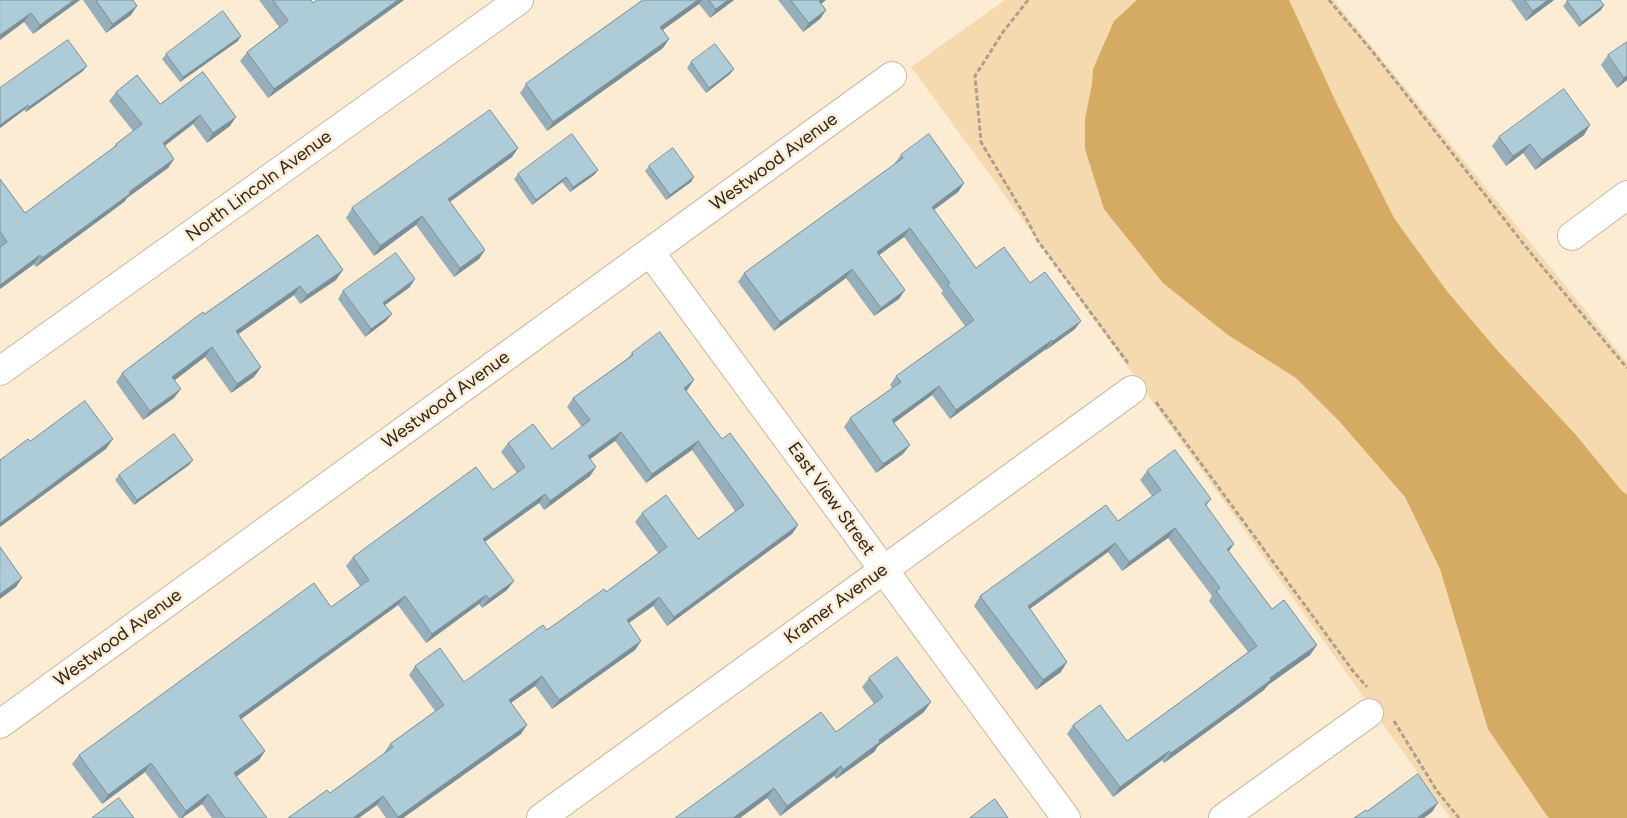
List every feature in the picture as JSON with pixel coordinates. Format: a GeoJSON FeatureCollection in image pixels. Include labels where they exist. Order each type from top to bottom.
{"type":"FeatureCollection","features":[{"type":"Feature","properties":{"kind":"street","name":"North Lincoln Avenue"},"geometry":{"type":"LineString","coordinates":[[0,371],[519,0]]}},
{"type":"Feature","properties":{"kind":"street","name":"Westwood Avenue"},"geometry":{"type":"LineString","coordinates":[[0,724],[892,76]]}},
{"type":"Feature","properties":{"kind":"street"},"geometry":{"type":"LineString","coordinates":[[1572,236],[1627,195]]}},
{"type":"Feature","properties":{"kind":"street","name":"East View Street"},"geometry":{"type":"LineString","coordinates":[[650,252],[1066,818]]}},
{"type":"Feature","properties":{"kind":"street","name":"Kramer Avenue"},"geometry":{"type":"LineString","coordinates":[[541,818],[1139,386]]}},
{"type":"Feature","properties":{"kind":"street"},"geometry":{"type":"LineString","coordinates":[[1224,818],[1377,707]]}},
{"type":"Feature","properties":{"kind":"path"},"geometry":{"type":"LineString","coordinates":[[1028,0],[1003,32],[975,76],[981,142],[1038,241],[1139,386],[1353,671],[1437,791],[1459,818]]}},
{"type":"Feature","properties":{"kind":"path"},"geometry":{"type":"LineString","coordinates":[[1329,0],[1530,252],[1627,368]]}},
{"type":"Feature","properties":{"kind":"shaded area"},"geometry":{"type":"Polygon","coordinates":[[[1005,0],[1334,0],[1627,362],[1627,818],[1450,818],[1038,241],[911,67],[1005,0]]]}},
{"type":"Feature","properties":{"kind":"shaded area"},"geometry":{"type":"Polygon","coordinates":[[[1137,0],[1289,0],[1335,100],[1394,218],[1446,290],[1627,495],[1627,818],[1549,818],[1488,729],[1440,569],[1405,497],[1340,422],[1296,378],[1228,335],[1163,283],[1104,209],[1085,149],[1085,119],[1093,69],[1114,21],[1137,0]]]}},
{"type":"Feature","properties":{"kind":"building"},"geometry":{"type":"Polygon","coordinates":[[[0,0],[74,0],[40,25],[31,13],[0,35],[0,0]]]}},
{"type":"Feature","properties":{"kind":"building"},"geometry":{"type":"Polygon","coordinates":[[[96,0],[133,0],[137,6],[113,24],[96,0]]]}},
{"type":"Feature","properties":{"kind":"building"},"geometry":{"type":"Polygon","coordinates":[[[273,0],[311,0],[313,3],[317,0],[398,0],[274,89],[247,52],[288,21],[273,0]]]}},
{"type":"Feature","properties":{"kind":"building"},"geometry":{"type":"Polygon","coordinates":[[[643,0],[698,0],[660,27],[669,39],[553,122],[526,84],[643,0]]]}},
{"type":"Feature","properties":{"kind":"building"},"geometry":{"type":"Polygon","coordinates":[[[709,0],[728,0],[716,9],[709,0]]]}},
{"type":"Feature","properties":{"kind":"building"},"geometry":{"type":"Polygon","coordinates":[[[791,0],[821,0],[819,1],[826,10],[809,23],[791,0]]]}},
{"type":"Feature","properties":{"kind":"building"},"geometry":{"type":"Polygon","coordinates":[[[1525,0],[1548,0],[1533,11],[1525,0]]]}},
{"type":"Feature","properties":{"kind":"building"},"geometry":{"type":"Polygon","coordinates":[[[1568,0],[1600,0],[1604,5],[1582,22],[1568,0]]]}},
{"type":"Feature","properties":{"kind":"building"},"geometry":{"type":"Polygon","coordinates":[[[223,11],[241,36],[183,77],[166,54],[223,11]]]}},
{"type":"Feature","properties":{"kind":"building"},"geometry":{"type":"Polygon","coordinates":[[[68,40],[87,66],[0,125],[0,88],[68,40]]]}},
{"type":"Feature","properties":{"kind":"building"},"geometry":{"type":"Polygon","coordinates":[[[1627,42],[1627,75],[1624,78],[1608,55],[1627,42]]]}},
{"type":"Feature","properties":{"kind":"building"},"geometry":{"type":"Polygon","coordinates":[[[715,44],[734,69],[709,88],[691,62],[715,44]]]}},
{"type":"Feature","properties":{"kind":"building"},"geometry":{"type":"Polygon","coordinates":[[[203,72],[236,117],[213,133],[200,115],[163,143],[174,159],[42,258],[40,255],[0,285],[0,247],[7,242],[0,231],[0,179],[25,213],[117,145],[142,124],[116,92],[137,75],[160,104],[203,72]]]}},
{"type":"Feature","properties":{"kind":"building"},"geometry":{"type":"Polygon","coordinates":[[[1564,89],[1590,125],[1542,160],[1530,144],[1513,156],[1499,137],[1564,89]]]}},
{"type":"Feature","properties":{"kind":"building"},"geometry":{"type":"Polygon","coordinates":[[[490,110],[518,148],[448,199],[485,250],[460,268],[422,216],[380,246],[352,208],[490,110]]]}},
{"type":"Feature","properties":{"kind":"building"},"geometry":{"type":"Polygon","coordinates":[[[572,134],[598,170],[573,187],[566,177],[536,200],[518,174],[572,134]]]}},
{"type":"Feature","properties":{"kind":"building"},"geometry":{"type":"Polygon","coordinates":[[[929,134],[964,183],[932,207],[976,268],[1004,247],[1030,283],[1045,272],[1081,321],[956,410],[939,386],[892,420],[910,445],[883,464],[850,418],[901,382],[896,376],[974,320],[947,284],[950,283],[910,228],[877,252],[905,290],[881,308],[852,269],[780,322],[744,273],[903,158],[901,155],[929,134]]]}},
{"type":"Feature","properties":{"kind":"building"},"geometry":{"type":"Polygon","coordinates":[[[673,148],[694,177],[670,195],[649,166],[673,148]]]}},
{"type":"Feature","properties":{"kind":"building"},"geometry":{"type":"Polygon","coordinates":[[[318,235],[343,270],[307,295],[300,286],[236,331],[261,367],[237,384],[212,347],[172,377],[181,389],[150,411],[122,373],[203,312],[204,314],[318,235]]]}},
{"type":"Feature","properties":{"kind":"building"},"geometry":{"type":"Polygon","coordinates":[[[396,253],[415,279],[383,303],[392,314],[371,329],[343,291],[396,253]]]}},
{"type":"Feature","properties":{"kind":"building"},"geometry":{"type":"Polygon","coordinates":[[[660,332],[694,380],[684,388],[722,439],[730,433],[798,525],[674,617],[659,597],[627,620],[641,641],[559,700],[542,676],[509,700],[527,725],[398,817],[383,796],[353,818],[288,818],[327,790],[330,793],[393,747],[390,744],[444,705],[415,666],[440,648],[464,682],[543,625],[547,630],[604,589],[606,592],[667,547],[642,513],[666,495],[698,539],[744,505],[698,441],[652,474],[621,432],[588,456],[596,467],[550,501],[545,494],[483,539],[514,581],[489,599],[486,595],[432,634],[405,596],[239,716],[265,751],[234,773],[267,818],[225,818],[208,794],[186,811],[151,763],[108,795],[79,755],[314,583],[331,607],[369,580],[353,557],[476,467],[493,490],[525,467],[508,443],[533,424],[552,449],[590,420],[573,398],[633,355],[632,353],[660,332]]]}},
{"type":"Feature","properties":{"kind":"building"},"geometry":{"type":"Polygon","coordinates":[[[85,401],[113,439],[0,523],[0,460],[85,401]]]}},
{"type":"Feature","properties":{"kind":"building"},"geometry":{"type":"Polygon","coordinates":[[[174,434],[193,460],[137,500],[119,475],[174,434]]]}},
{"type":"Feature","properties":{"kind":"building"},"geometry":{"type":"Polygon","coordinates":[[[1175,450],[1211,499],[1205,504],[1234,544],[1227,549],[1272,609],[1284,600],[1317,645],[1270,678],[1271,680],[1217,720],[1171,753],[1169,751],[1120,787],[1073,725],[1100,705],[1127,741],[1257,646],[1216,591],[1220,588],[1175,528],[1129,562],[1115,543],[1028,606],[1067,662],[1043,680],[980,596],[1106,505],[1118,521],[1161,490],[1147,471],[1175,450]]]}},
{"type":"Feature","properties":{"kind":"building"},"geometry":{"type":"Polygon","coordinates":[[[0,547],[22,578],[0,594],[0,547]]]}},
{"type":"Feature","properties":{"kind":"building"},"geometry":{"type":"Polygon","coordinates":[[[897,657],[931,702],[879,740],[880,742],[843,770],[841,766],[787,806],[774,788],[733,818],[675,818],[821,712],[836,732],[883,697],[869,678],[897,657]]]}},
{"type":"Feature","properties":{"kind":"building"},"geometry":{"type":"Polygon","coordinates":[[[1418,774],[1438,803],[1417,818],[1354,818],[1367,811],[1418,774]]]}},
{"type":"Feature","properties":{"kind":"building"},"geometry":{"type":"Polygon","coordinates":[[[119,798],[134,818],[92,818],[119,798]]]}},
{"type":"Feature","properties":{"kind":"building"},"geometry":{"type":"Polygon","coordinates":[[[995,799],[1008,818],[970,818],[995,799]]]}}]}
